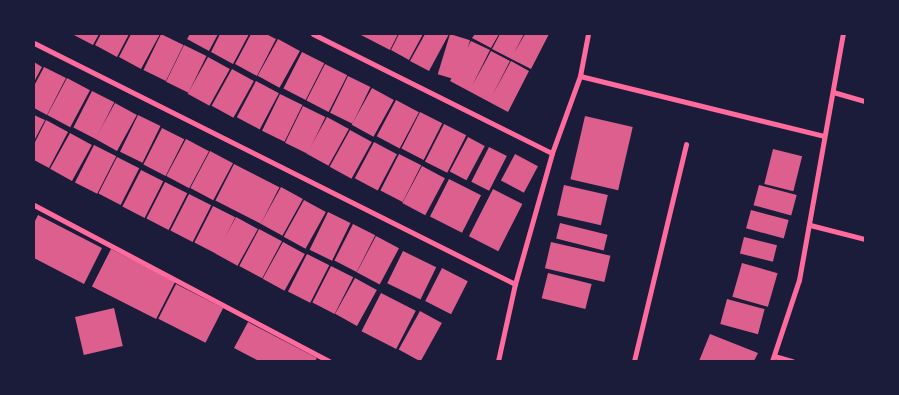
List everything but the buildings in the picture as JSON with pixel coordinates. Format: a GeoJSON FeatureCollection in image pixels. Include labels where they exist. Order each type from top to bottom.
{"type":"FeatureCollection","features":[{"type":"Feature","properties":{"kind":"street"},"geometry":{"type":"LineString","coordinates":[[313,34],[552,153]]}},
{"type":"Feature","properties":{"kind":"street"},"geometry":{"type":"LineString","coordinates":[[498,361],[515,284],[552,153],[580,76],[588,34]]}},
{"type":"Feature","properties":{"kind":"street"},"geometry":{"type":"LineString","coordinates":[[792,361],[773,359],[799,280],[843,34]]}},
{"type":"Feature","properties":{"kind":"street"},"geometry":{"type":"LineString","coordinates":[[34,43],[515,284]]}},
{"type":"Feature","properties":{"kind":"street"},"geometry":{"type":"LineString","coordinates":[[580,76],[824,136]]}},
{"type":"Feature","properties":{"kind":"street"},"geometry":{"type":"LineString","coordinates":[[833,92],[865,101]]}},
{"type":"Feature","properties":{"kind":"street"},"geometry":{"type":"LineString","coordinates":[[634,361],[686,144]]}},
{"type":"Feature","properties":{"kind":"street"},"geometry":{"type":"LineString","coordinates":[[34,205],[330,361]]}},
{"type":"Feature","properties":{"kind":"street"},"geometry":{"type":"LineString","coordinates":[[810,225],[865,239]]}}]}
